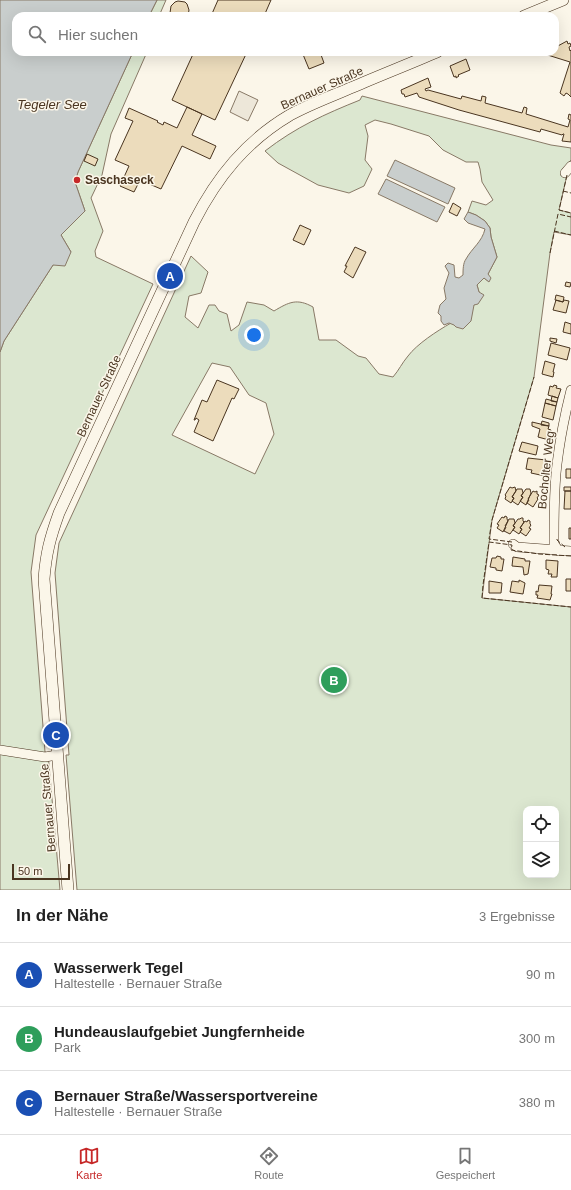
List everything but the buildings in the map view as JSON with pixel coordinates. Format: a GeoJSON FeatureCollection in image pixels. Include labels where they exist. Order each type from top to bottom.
{"type":"FeatureCollection","features":[{"type":"Feature","properties":{"kind":"main road"},"geometry":{"type":"LineString","coordinates":[[534,12],[563,0]]}},
{"type":"Feature","properties":{"kind":"main road","name":"Bernauer Straße"},"geometry":{"type":"LineString","coordinates":[[68,890],[44,580],[45,561],[50,538],[59,513],[205,201],[216,183],[236,158],[258,138],[279,122],[315,103],[427,56]]}},
{"type":"Feature","properties":{"kind":"street","name":"Bocholter Weg"},"geometry":{"type":"LineString","coordinates":[[559,551],[554,544],[556,465],[567,421],[571,390]]}},
{"type":"Feature","properties":{"kind":"street"},"geometry":{"type":"LineString","coordinates":[[513,544],[517,547],[571,551]]}},
{"type":"Feature","properties":{"kind":"street"},"geometry":{"type":"LineString","coordinates":[[0,750],[45,757],[57,755]]}},
{"type":"Feature","properties":{"kind":"green space"},"geometry":{"type":"Polygon","coordinates":[[[157,0],[166,0],[161,12],[151,12],[157,0]]]}},
{"type":"Feature","properties":{"kind":"green space"},"geometry":{"type":"Polygon","coordinates":[[[131,56],[145,56],[111,134],[102,175],[91,198],[103,231],[95,251],[96,257],[153,284],[36,535],[31,572],[45,752],[48,753],[60,890],[0,890],[0,352],[4,341],[53,265],[71,252],[61,235],[85,211],[75,182],[78,172],[131,56]]]}},
{"type":"Feature","properties":{"kind":"green space"},"geometry":{"type":"Polygon","coordinates":[[[362,96],[551,145],[571,148],[571,160],[561,171],[567,175],[559,210],[571,213],[571,235],[554,232],[534,377],[492,520],[482,598],[571,607],[571,890],[77,890],[66,755],[69,755],[55,573],[59,543],[191,256],[208,272],[201,293],[189,296],[185,317],[198,328],[209,305],[215,305],[219,311],[227,314],[231,331],[239,325],[247,302],[264,305],[274,311],[293,302],[307,304],[313,307],[319,340],[336,340],[358,356],[366,358],[379,374],[393,377],[412,351],[422,342],[451,323],[455,325],[474,305],[479,292],[477,285],[484,278],[488,281],[488,274],[497,257],[490,228],[485,221],[468,212],[472,201],[486,205],[493,200],[482,182],[478,162],[466,162],[443,150],[429,136],[375,120],[365,125],[368,136],[365,160],[372,169],[364,186],[349,193],[318,185],[278,163],[265,151],[288,135],[335,110],[360,100],[362,96]],[[212,363],[172,435],[255,474],[274,434],[266,403],[249,395],[230,367],[212,363]]]}},
{"type":"Feature","properties":{"kind":"shaded area"},"geometry":{"type":"Polygon","coordinates":[[[239,91],[258,100],[248,121],[230,112],[239,91]]]}},
{"type":"Feature","properties":{"kind":"water","name":"Tegeler See"},"geometry":{"type":"Polygon","coordinates":[[[0,0],[157,0],[151,12],[12,12],[12,56],[131,56],[78,172],[75,182],[85,211],[61,235],[71,252],[65,266],[53,265],[4,341],[0,352],[0,0]]]}},
{"type":"Feature","properties":{"kind":"water"},"geometry":{"type":"Polygon","coordinates":[[[395,160],[455,188],[448,204],[387,176],[395,160]]]}},
{"type":"Feature","properties":{"kind":"water"},"geometry":{"type":"Polygon","coordinates":[[[386,179],[445,207],[437,222],[378,194],[386,179]]]}},
{"type":"Feature","properties":{"kind":"water"},"geometry":{"type":"Polygon","coordinates":[[[468,212],[485,221],[490,228],[497,257],[488,274],[491,278],[489,282],[484,278],[477,285],[479,292],[484,295],[478,304],[474,305],[471,321],[463,329],[449,323],[444,325],[441,321],[441,316],[438,313],[440,305],[446,299],[444,288],[449,273],[445,266],[448,263],[454,265],[455,277],[459,278],[463,275],[463,267],[468,255],[484,234],[485,229],[468,223],[464,219],[468,212]]]}},
{"type":"Feature","properties":{"kind":"fence"},"geometry":{"type":"LineString","coordinates":[[567,175],[559,210],[571,213]]}},
{"type":"Feature","properties":{"kind":"fence"},"geometry":{"type":"LineString","coordinates":[[563,191],[571,193]]}},
{"type":"Feature","properties":{"kind":"fence"},"geometry":{"type":"LineString","coordinates":[[550,253],[558,214],[571,217]]}},
{"type":"Feature","properties":{"kind":"fence"},"geometry":{"type":"LineString","coordinates":[[554,231],[571,235]]}},
{"type":"Feature","properties":{"kind":"fence"},"geometry":{"type":"LineString","coordinates":[[512,542],[489,539],[492,520],[534,377]]}},
{"type":"Feature","properties":{"kind":"fence"},"geometry":{"type":"LineString","coordinates":[[557,539],[565,547]]}},
{"type":"Feature","properties":{"kind":"fence"},"geometry":{"type":"LineString","coordinates":[[571,556],[511,550],[512,545],[489,542],[482,598],[571,607]]}},
{"type":"Feature","properties":{"kind":"place","name":"Saschaseck"},"geometry":{"type":"Point","coordinates":[77,180]}},
{"type":"Feature","properties":{"kind":"place","name":"Wasserwerk Tegel"},"geometry":{"type":"Point","coordinates":[170,276]}},
{"type":"Feature","properties":{"kind":"place","name":"Hundeauslaufgebiet Jungfernheide"},"geometry":{"type":"Point","coordinates":[334,680]}},
{"type":"Feature","properties":{"kind":"place","name":"Bernauer Straße/Wassersportvereine"},"geometry":{"type":"Point","coordinates":[56,735]}}]}
